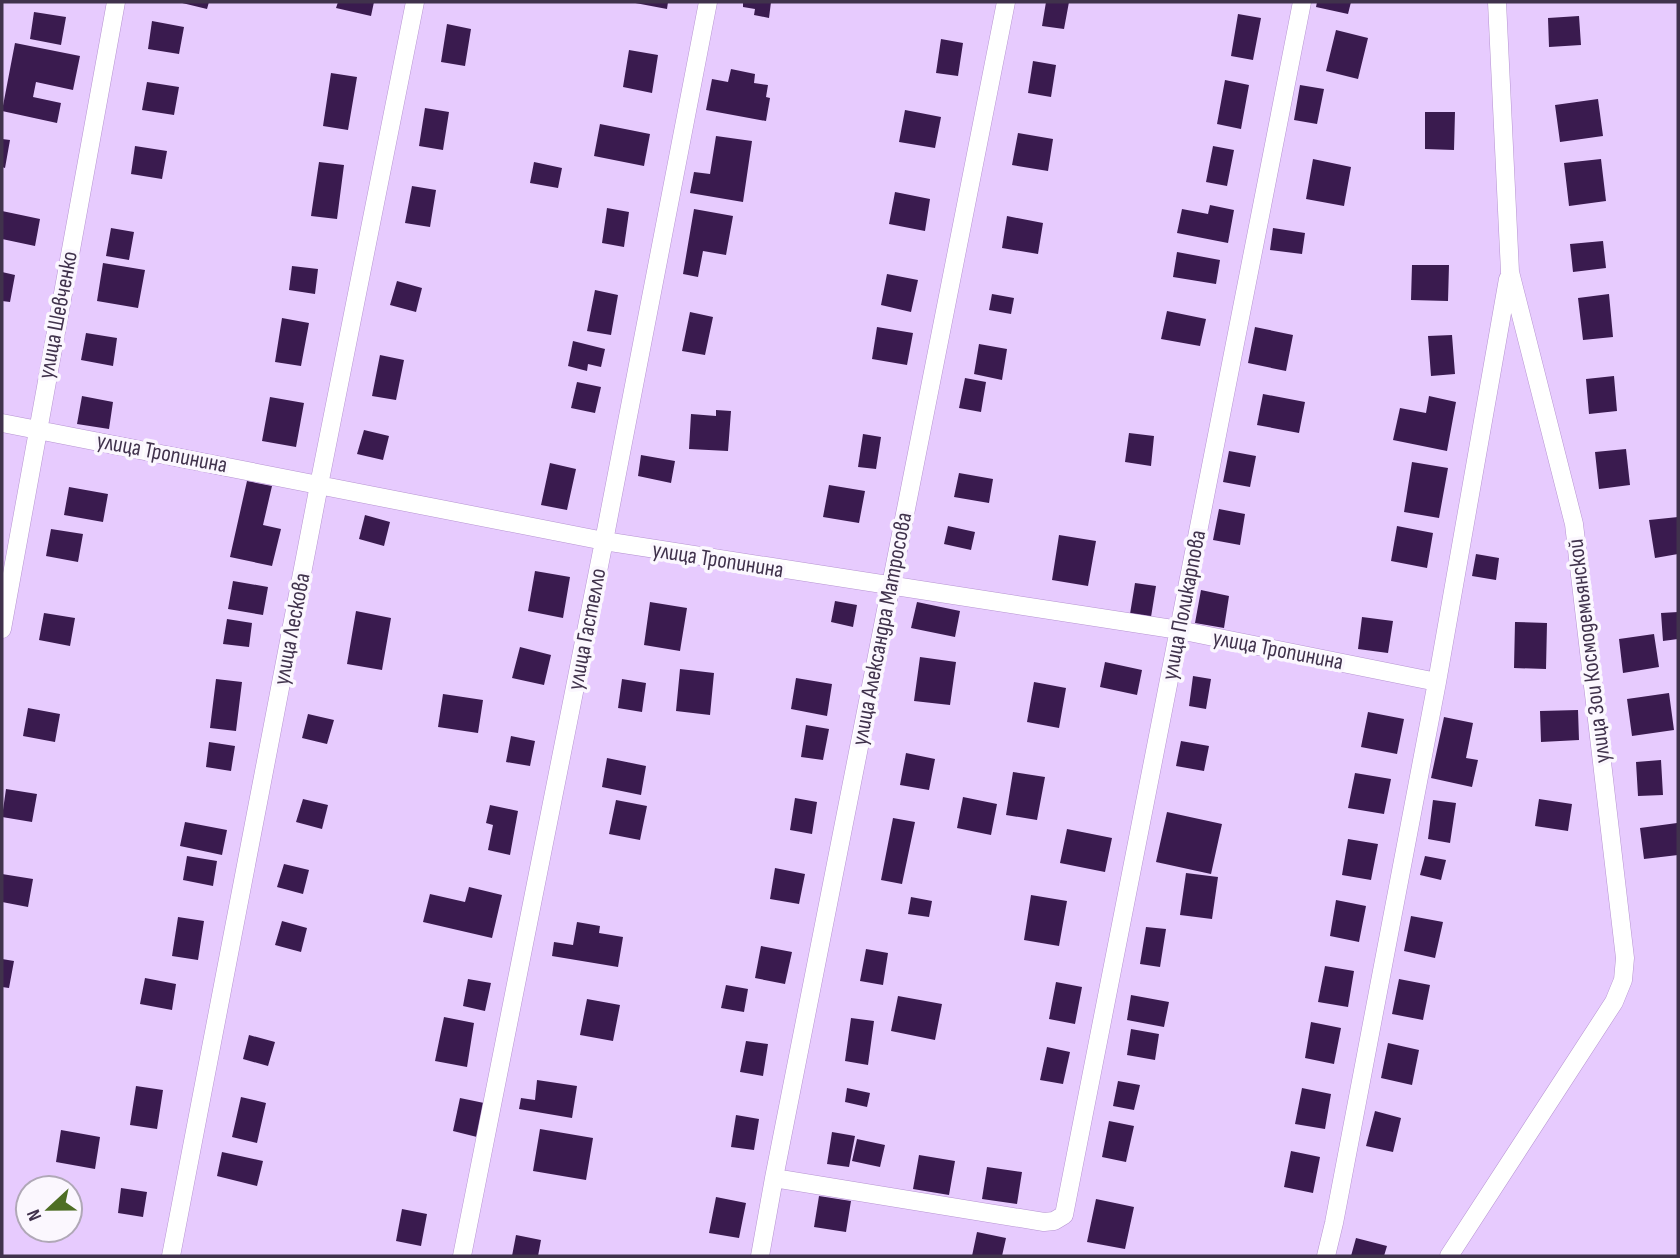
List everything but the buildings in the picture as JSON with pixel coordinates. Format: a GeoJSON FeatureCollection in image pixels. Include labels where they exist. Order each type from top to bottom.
{"type":"FeatureCollection","features":[{"type":"Feature","properties":{"kind":"street","name":"улица Шевченко"},"geometry":{"type":"LineString","coordinates":[[2,629],[116,2]]}},
{"type":"Feature","properties":{"kind":"street","name":"улица Лескова"},"geometry":{"type":"LineString","coordinates":[[171,1256],[415,2]]}},
{"type":"Feature","properties":{"kind":"street","name":"улица Гастелло"},"geometry":{"type":"LineString","coordinates":[[462,1256],[708,2]]}},
{"type":"Feature","properties":{"kind":"street","name":"улица Александра Матросова"},"geometry":{"type":"LineString","coordinates":[[760,1256],[1006,2]]}},
{"type":"Feature","properties":{"kind":"street","name":"улица Поликарпова"},"geometry":{"type":"LineString","coordinates":[[774,1178],[1044,1222],[1061,1219],[1066,1209],[1303,2]]}},
{"type":"Feature","properties":{"kind":"street","name":"улица Зои Космодемьянской"},"geometry":{"type":"LineString","coordinates":[[1449,1256],[1614,1002],[1623,980],[1625,958],[1574,524],[1510,272],[1497,2]]}},
{"type":"Feature","properties":{"kind":"street"},"geometry":{"type":"LineString","coordinates":[[1326,1256],[1437,682],[1510,272]]}},
{"type":"Feature","properties":{"kind":"street","name":"улица Тропинина"},"geometry":{"type":"LineString","coordinates":[[2,423],[604,541],[1179,630],[1437,682]]}}]}
